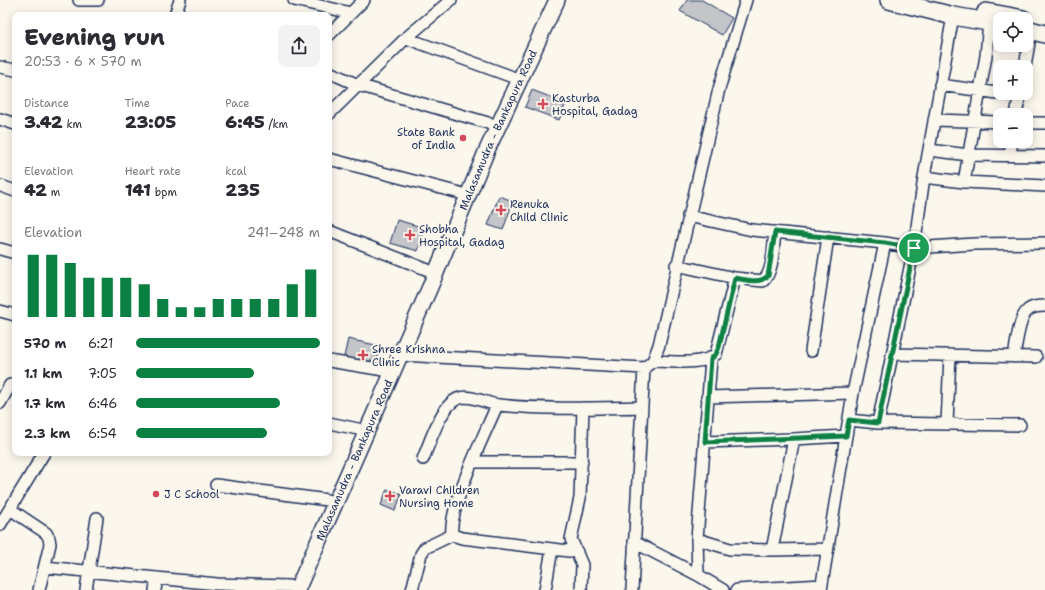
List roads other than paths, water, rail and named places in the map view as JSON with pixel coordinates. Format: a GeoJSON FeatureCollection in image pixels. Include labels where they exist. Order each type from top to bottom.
{"type":"FeatureCollection","features":[{"type":"Feature","properties":{"kind":"main road"},"geometry":{"type":"LineString","coordinates":[[291,589],[327,500],[428,270],[488,123],[546,0]]}},
{"type":"Feature","properties":{"kind":"main road","name":"Malasamudra - Bankapura Road"},"geometry":{"type":"LineString","coordinates":[[291,589],[400,355],[430,288],[487,150],[557,0]]}},
{"type":"Feature","properties":{"kind":"main road"},"geometry":{"type":"LineString","coordinates":[[889,0],[953,16],[993,23]]}},
{"type":"Feature","properties":{"kind":"main road"},"geometry":{"type":"LineString","coordinates":[[933,0],[993,16]]}},
{"type":"Feature","properties":{"kind":"street"},"geometry":{"type":"LineString","coordinates":[[79,0],[98,0]]}},
{"type":"Feature","properties":{"kind":"street"},"geometry":{"type":"LineString","coordinates":[[176,12],[180,0]]}},
{"type":"Feature","properties":{"kind":"street"},"geometry":{"type":"LineString","coordinates":[[294,0],[351,12]]}},
{"type":"Feature","properties":{"kind":"street"},"geometry":{"type":"LineString","coordinates":[[332,32],[364,0]]}},
{"type":"Feature","properties":{"kind":"street"},"geometry":{"type":"LineString","coordinates":[[332,111],[406,38],[451,0]]}},
{"type":"Feature","properties":{"kind":"street"},"geometry":{"type":"LineString","coordinates":[[632,590],[642,407],[648,364],[659,345],[676,265],[719,89],[746,0]]}},
{"type":"Feature","properties":{"kind":"street"},"geometry":{"type":"LineString","coordinates":[[878,423],[914,248],[924,177],[953,16]]}},
{"type":"Feature","properties":{"kind":"street"},"geometry":{"type":"LineString","coordinates":[[964,182],[986,56],[993,27]]}},
{"type":"Feature","properties":{"kind":"street"},"geometry":{"type":"LineString","coordinates":[[406,38],[510,76]]}},
{"type":"Feature","properties":{"kind":"street"},"geometry":{"type":"LineString","coordinates":[[0,67],[12,69]]}},
{"type":"Feature","properties":{"kind":"street"},"geometry":{"type":"LineString","coordinates":[[332,73],[358,85],[488,123]]}},
{"type":"Feature","properties":{"kind":"street"},"geometry":{"type":"LineString","coordinates":[[940,85],[993,92]]}},
{"type":"Feature","properties":{"kind":"street"},"geometry":{"type":"LineString","coordinates":[[0,120],[12,123]]}},
{"type":"Feature","properties":{"kind":"street"},"geometry":{"type":"LineString","coordinates":[[934,120],[993,121]]}},
{"type":"Feature","properties":{"kind":"street"},"geometry":{"type":"LineString","coordinates":[[1033,123],[1045,123]]}},
{"type":"Feature","properties":{"kind":"street"},"geometry":{"type":"LineString","coordinates":[[1010,155],[1011,148]]}},
{"type":"Feature","properties":{"kind":"street"},"geometry":{"type":"LineString","coordinates":[[929,150],[969,155],[1045,156]]}},
{"type":"Feature","properties":{"kind":"street"},"geometry":{"type":"LineString","coordinates":[[332,162],[460,193]]}},
{"type":"Feature","properties":{"kind":"street"},"geometry":{"type":"LineString","coordinates":[[924,177],[964,182],[1045,186]]}},
{"type":"Feature","properties":{"kind":"street"},"geometry":{"type":"LineString","coordinates":[[1,186],[12,191]]}},
{"type":"Feature","properties":{"kind":"street"},"geometry":{"type":"LineString","coordinates":[[688,216],[752,230],[885,243],[914,248],[974,244],[1045,243]]}},
{"type":"Feature","properties":{"kind":"street"},"geometry":{"type":"LineString","coordinates":[[332,232],[428,270]]}},
{"type":"Feature","properties":{"kind":"street"},"geometry":{"type":"LineString","coordinates":[[676,265],[735,278],[763,281],[768,276],[775,232]]}},
{"type":"Feature","properties":{"kind":"street"},"geometry":{"type":"LineString","coordinates":[[811,351],[828,237]]}},
{"type":"Feature","properties":{"kind":"street"},"geometry":{"type":"LineString","coordinates":[[737,590],[821,587],[826,549],[853,393],[885,243]]}},
{"type":"Feature","properties":{"kind":"street"},"geometry":{"type":"LineString","coordinates":[[0,249],[12,252]]}},
{"type":"Feature","properties":{"kind":"street"},"geometry":{"type":"LineString","coordinates":[[400,355],[648,364],[701,361],[711,359],[716,354],[719,347],[735,278]]}},
{"type":"Feature","properties":{"kind":"street"},"geometry":{"type":"LineString","coordinates":[[1014,357],[1023,317],[1027,310],[1036,306],[1045,306]]}},
{"type":"Feature","properties":{"kind":"street"},"geometry":{"type":"LineString","coordinates":[[0,311],[12,313]]}},
{"type":"Feature","properties":{"kind":"street"},"geometry":{"type":"LineString","coordinates":[[892,354],[1036,357]]}},
{"type":"Feature","properties":{"kind":"street"},"geometry":{"type":"LineString","coordinates":[[947,424],[950,355]]}},
{"type":"Feature","properties":{"kind":"street"},"geometry":{"type":"LineString","coordinates":[[698,575],[697,539],[711,359]]}},
{"type":"Feature","properties":{"kind":"street"},"geometry":{"type":"LineString","coordinates":[[332,361],[384,370]]}},
{"type":"Feature","properties":{"kind":"street"},"geometry":{"type":"LineString","coordinates":[[0,403],[8,385]]}},
{"type":"Feature","properties":{"kind":"street"},"geometry":{"type":"LineString","coordinates":[[707,397],[853,393]]}},
{"type":"Feature","properties":{"kind":"street"},"geometry":{"type":"LineString","coordinates":[[423,458],[443,413],[451,403],[458,398],[467,397],[497,405],[583,408],[642,407]]}},
{"type":"Feature","properties":{"kind":"street"},"geometry":{"type":"LineString","coordinates":[[452,535],[451,529],[457,503],[497,405]]}},
{"type":"Feature","properties":{"kind":"street"},"geometry":{"type":"LineString","coordinates":[[581,590],[582,565],[571,539],[580,498],[583,408]]}},
{"type":"Feature","properties":{"kind":"street"},"geometry":{"type":"LineString","coordinates":[[849,420],[878,423],[1020,425]]}},
{"type":"Feature","properties":{"kind":"street"},"geometry":{"type":"LineString","coordinates":[[332,424],[358,429]]}},
{"type":"Feature","properties":{"kind":"street"},"geometry":{"type":"LineString","coordinates":[[705,442],[846,436]]}},
{"type":"Feature","properties":{"kind":"street"},"geometry":{"type":"LineString","coordinates":[[772,550],[794,439]]}},
{"type":"Feature","properties":{"kind":"street"},"geometry":{"type":"LineString","coordinates":[[0,525],[42,456]]}},
{"type":"Feature","properties":{"kind":"street"},"geometry":{"type":"LineString","coordinates":[[474,462],[582,462]]}},
{"type":"Feature","properties":{"kind":"street"},"geometry":{"type":"LineString","coordinates":[[216,485],[327,500]]}},
{"type":"Feature","properties":{"kind":"street"},"geometry":{"type":"LineString","coordinates":[[10,509],[46,533],[50,538],[50,544],[39,590]]}},
{"type":"Feature","properties":{"kind":"street"},"geometry":{"type":"LineString","coordinates":[[86,590],[97,518]]}},
{"type":"Feature","properties":{"kind":"street"},"geometry":{"type":"LineString","coordinates":[[412,590],[421,554],[425,548],[452,535],[462,538],[576,552]]}},
{"type":"Feature","properties":{"kind":"street"},"geometry":{"type":"LineString","coordinates":[[697,539],[730,549],[826,549]]}},
{"type":"Feature","properties":{"kind":"street"},"geometry":{"type":"LineString","coordinates":[[634,542],[698,575],[723,590]]}},
{"type":"Feature","properties":{"kind":"street"},"geometry":{"type":"LineString","coordinates":[[545,590],[552,549]]}},
{"type":"Feature","properties":{"kind":"street"},"geometry":{"type":"LineString","coordinates":[[45,567],[217,584],[291,589]]}},
{"type":"Feature","properties":{"kind":"street"},"geometry":{"type":"LineString","coordinates":[[155,590],[157,578]]}},
{"type":"Feature","properties":{"kind":"place","name":"Kasturba Hospital, Gadag"},"geometry":{"type":"Point","coordinates":[543,104]}},
{"type":"Feature","properties":{"kind":"place","name":"State Bank of India"},"geometry":{"type":"Point","coordinates":[463,138]}},
{"type":"Feature","properties":{"kind":"place","name":"Renuka Child Clinic"},"geometry":{"type":"Point","coordinates":[501,210]}},
{"type":"Feature","properties":{"kind":"place","name":"Shobha Hospital, Gadag"},"geometry":{"type":"Point","coordinates":[410,235]}},
{"type":"Feature","properties":{"kind":"place","name":"Shree Krishna Clinic"},"geometry":{"type":"Point","coordinates":[363,355]}},
{"type":"Feature","properties":{"kind":"place","name":"J C School"},"geometry":{"type":"Point","coordinates":[156,494]}},
{"type":"Feature","properties":{"kind":"place","name":"Varavi Children Nursing Home"},"geometry":{"type":"Point","coordinates":[390,496]}}]}
